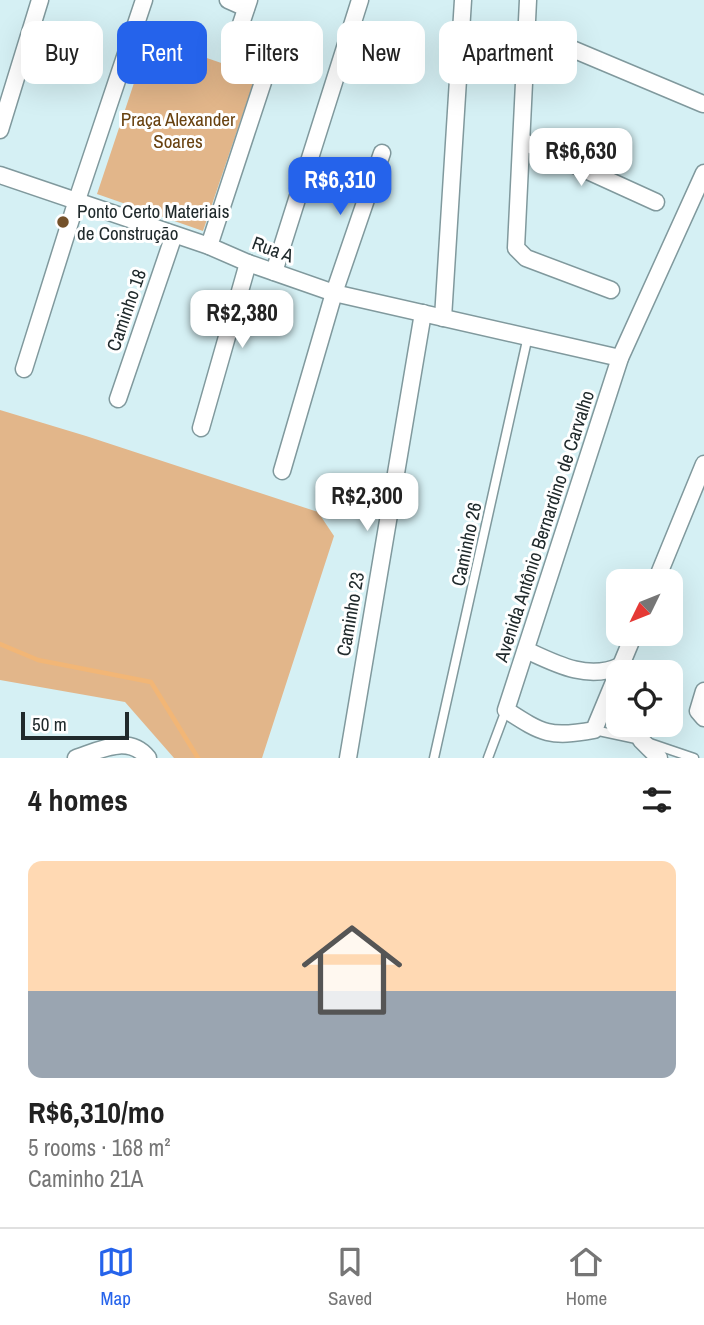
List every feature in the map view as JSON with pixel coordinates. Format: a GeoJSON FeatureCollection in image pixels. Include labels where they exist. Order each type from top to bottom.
{"type":"FeatureCollection","features":[{"type":"Feature","properties":{"kind":"street"},"geometry":{"type":"LineString","coordinates":[[0,130],[40,0]]}},
{"type":"Feature","properties":{"kind":"street"},"geometry":{"type":"LineString","coordinates":[[24,369],[144,0]]}},
{"type":"Feature","properties":{"kind":"street"},"geometry":{"type":"LineString","coordinates":[[228,0],[247,4],[242,21]]}},
{"type":"Feature","properties":{"kind":"street"},"geometry":{"type":"LineString","coordinates":[[274,272],[360,0]]}},
{"type":"Feature","properties":{"kind":"street"},"geometry":{"type":"LineString","coordinates":[[443,318],[463,0]]}},
{"type":"Feature","properties":{"kind":"street"},"geometry":{"type":"LineString","coordinates":[[527,21],[528,0]]}},
{"type":"Feature","properties":{"kind":"street"},"geometry":{"type":"LineString","coordinates":[[577,51],[703,104]]}},
{"type":"Feature","properties":{"kind":"street"},"geometry":{"type":"LineString","coordinates":[[209,246],[262,84]]}},
{"type":"Feature","properties":{"kind":"street"},"geometry":{"type":"LineString","coordinates":[[525,84],[516,248],[526,258],[611,290]]}},
{"type":"Feature","properties":{"kind":"street"},"geometry":{"type":"LineString","coordinates":[[522,141],[656,202]]}},
{"type":"Feature","properties":{"kind":"street"},"geometry":{"type":"LineString","coordinates":[[282,471],[334,293],[382,153]]}},
{"type":"Feature","properties":{"kind":"street","name":"Avenida Antônio Bernardino de Carvalho"},"geometry":{"type":"LineString","coordinates":[[506,710],[620,358],[704,173]]}},
{"type":"Feature","properties":{"kind":"street","name":"Rua A"},"geometry":{"type":"LineString","coordinates":[[0,175],[209,246],[248,263],[334,293],[620,358]]}},
{"type":"Feature","properties":{"kind":"street","name":"Caminho 18"},"geometry":{"type":"LineString","coordinates":[[118,399],[174,234]]}},
{"type":"Feature","properties":{"kind":"street"},"geometry":{"type":"LineString","coordinates":[[201,428],[248,263]]}},
{"type":"Feature","properties":{"kind":"street","name":"Caminho 23"},"geometry":{"type":"LineString","coordinates":[[348,758],[423,313]]}},
{"type":"Feature","properties":{"kind":"street"},"geometry":{"type":"LineString","coordinates":[[661,569],[704,464]]}},
{"type":"Feature","properties":{"kind":"street"},"geometry":{"type":"LineString","coordinates":[[526,650],[566,667],[586,672],[606,671]]}},
{"type":"Feature","properties":{"kind":"street"},"geometry":{"type":"LineString","coordinates":[[704,691],[698,711],[704,718]]}},
{"type":"Feature","properties":{"kind":"street"},"geometry":{"type":"LineString","coordinates":[[506,710],[531,726],[566,735],[594,730],[606,700]]}},
{"type":"Feature","properties":{"kind":"street"},"geometry":{"type":"LineString","coordinates":[[641,740],[659,758]]}},
{"type":"Feature","properties":{"kind":"street"},"geometry":{"type":"LineString","coordinates":[[76,758],[127,744],[141,750],[148,758]]}},
{"type":"Feature","properties":{"kind":"lane","name":"Caminho 26"},"geometry":{"type":"LineString","coordinates":[[434,758],[528,336]]}},
{"type":"Feature","properties":{"kind":"lane"},"geometry":{"type":"LineString","coordinates":[[488,758],[506,710]]}},
{"type":"Feature","properties":{"kind":"lane"},"geometry":{"type":"LineString","coordinates":[[594,730],[641,740],[694,758]]}},
{"type":"Feature","properties":{"kind":"green space","name":"Praça Alexander Soares"},"geometry":{"type":"Polygon","coordinates":[[[207,58],[221,63],[221,84],[253,84],[203,231],[97,194],[134,84],[207,84],[207,58]]]}},
{"type":"Feature","properties":{"kind":"green space"},"geometry":{"type":"Polygon","coordinates":[[[0,410],[318,512],[334,536],[262,758],[174,758],[125,702],[0,680],[0,410]]]}},
{"type":"Feature","properties":{"kind":"waterway"},"geometry":{"type":"LineString","coordinates":[[0,644],[38,660],[151,682],[198,758]]}},
{"type":"Feature","properties":{"kind":"place","name":"Ponto Certo Materiais de Construção"},"geometry":{"type":"Point","coordinates":[63,222]}}]}
